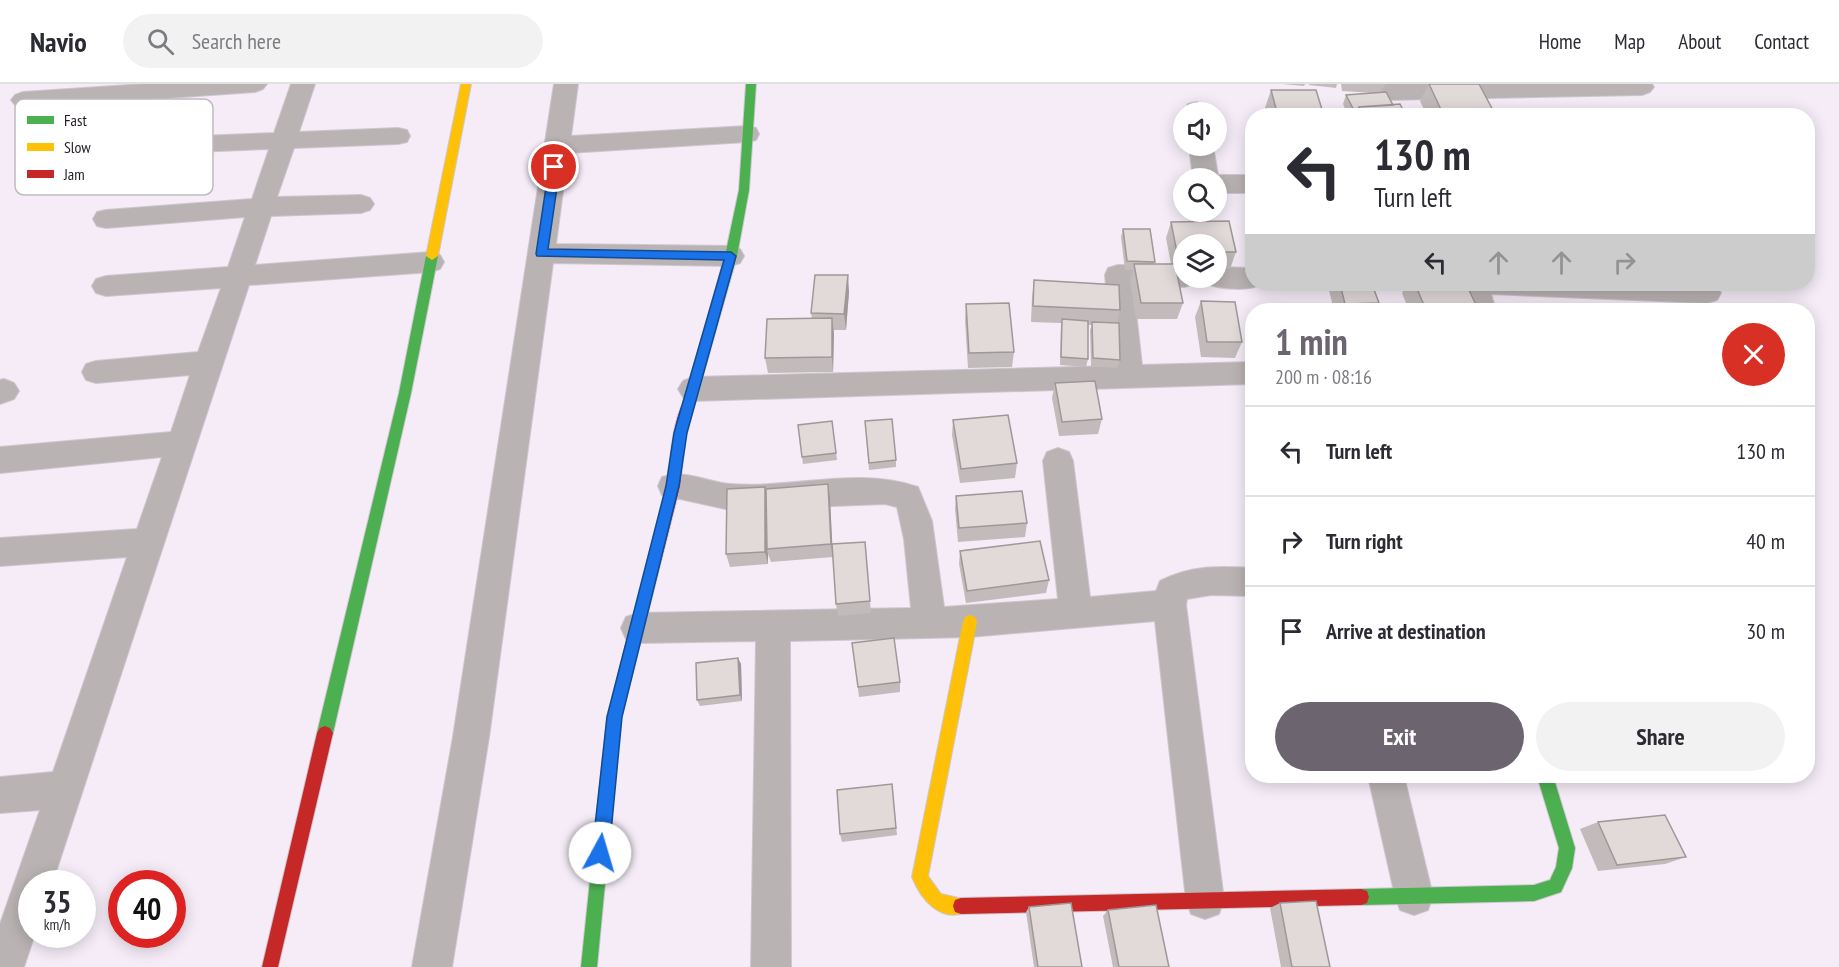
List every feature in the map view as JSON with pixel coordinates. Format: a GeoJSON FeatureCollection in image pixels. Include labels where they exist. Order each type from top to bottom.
{"type":"FeatureCollection","features":[{"type":"Feature","properties":{"kind":"street"},"geometry":{"type":"LineString","coordinates":[[38,99],[255,84]]}},
{"type":"Feature","properties":{"kind":"street"},"geometry":{"type":"LineString","coordinates":[[38,870],[303,84]]}},
{"type":"Feature","properties":{"kind":"street"},"geometry":{"type":"LineString","coordinates":[[270,967],[405,393],[466,84]]}},
{"type":"Feature","properties":{"kind":"street"},"geometry":{"type":"LineString","coordinates":[[432,967],[471,737],[566,84]]}},
{"type":"Feature","properties":{"kind":"street"},"geometry":{"type":"LineString","coordinates":[[589,967],[614,717],[673,486],[680,433],[731,256],[744,190],[751,84]]}},
{"type":"Feature","properties":{"kind":"street"},"geometry":{"type":"LineString","coordinates":[[1393,108],[1384,88],[1642,87]]}},
{"type":"Feature","properties":{"kind":"street"},"geometry":{"type":"LineString","coordinates":[[557,145],[747,134]]}},
{"type":"Feature","properties":{"kind":"street"},"geometry":{"type":"LineString","coordinates":[[213,142],[398,136]]}},
{"type":"Feature","properties":{"kind":"street"},"geometry":{"type":"LineString","coordinates":[[1227,184],[1245,184]]}},
{"type":"Feature","properties":{"kind":"street"},"geometry":{"type":"LineString","coordinates":[[106,219],[262,207],[361,204]]}},
{"type":"Feature","properties":{"kind":"street"},"geometry":{"type":"LineString","coordinates":[[541,254],[731,256]]}},
{"type":"Feature","properties":{"kind":"street"},"geometry":{"type":"LineString","coordinates":[[106,286],[431,262]]}},
{"type":"Feature","properties":{"kind":"street"},"geometry":{"type":"LineString","coordinates":[[1129,377],[1119,275],[1173,276]]}},
{"type":"Feature","properties":{"kind":"street"},"geometry":{"type":"LineString","coordinates":[[1227,277],[1245,278]]}},
{"type":"Feature","properties":{"kind":"street"},"geometry":{"type":"LineString","coordinates":[[1659,291],[1707,293]]}},
{"type":"Feature","properties":{"kind":"street"},"geometry":{"type":"LineString","coordinates":[[96,372],[210,362]]}},
{"type":"Feature","properties":{"kind":"street"},"geometry":{"type":"LineString","coordinates":[[693,389],[1245,373]]}},
{"type":"Feature","properties":{"kind":"street"},"geometry":{"type":"LineString","coordinates":[[0,460],[182,443]]}},
{"type":"Feature","properties":{"kind":"street"},"geometry":{"type":"LineString","coordinates":[[1058,461],[1076,614]]}},
{"type":"Feature","properties":{"kind":"street"},"geometry":{"type":"LineString","coordinates":[[673,486],[730,497],[885,491],[907,496],[912,503],[917,526],[929,624]]}},
{"type":"Feature","properties":{"kind":"street"},"geometry":{"type":"LineString","coordinates":[[0,552],[149,542]]}},
{"type":"Feature","properties":{"kind":"street"},"geometry":{"type":"LineString","coordinates":[[1204,900],[1170,605],[1172,591],[1180,585],[1202,582],[1245,582]]}},
{"type":"Feature","properties":{"kind":"street"},"geometry":{"type":"LineString","coordinates":[[638,628],[929,624],[1170,605]]}},
{"type":"Feature","properties":{"kind":"street"},"geometry":{"type":"LineString","coordinates":[[970,622],[920,877],[928,894],[943,906],[1534,893],[1555,886],[1564,868],[1567,848],[1547,783]]}},
{"type":"Feature","properties":{"kind":"street"},"geometry":{"type":"LineString","coordinates":[[771,967],[773,626]]}},
{"type":"Feature","properties":{"kind":"street"},"geometry":{"type":"LineString","coordinates":[[1388,783],[1414,896]]}},
{"type":"Feature","properties":{"kind":"street"},"geometry":{"type":"LineString","coordinates":[[0,795],[66,789]]}},
{"type":"Feature","properties":{"kind":"street"},"geometry":{"type":"LineString","coordinates":[[4,967],[18,928]]}},
{"type":"Feature","properties":{"kind":"building"},"geometry":{"type":"Polygon","coordinates":[[[1429,84],[1479,84],[1492,108],[1440,108],[1429,84]]]}},
{"type":"Feature","properties":{"kind":"building"},"geometry":{"type":"Polygon","coordinates":[[[1271,90],[1316,90],[1322,108],[1276,108],[1271,90]]]}},
{"type":"Feature","properties":{"kind":"building"},"geometry":{"type":"Polygon","coordinates":[[[1386,92],[1393,105],[1353,108],[1346,95],[1386,92]]]}},
{"type":"Feature","properties":{"kind":"building"},"geometry":{"type":"Polygon","coordinates":[[[1400,104],[1402,108],[1359,108],[1400,104]]]}},
{"type":"Feature","properties":{"kind":"building"},"geometry":{"type":"Polygon","coordinates":[[[1229,221],[1236,252],[1227,252],[1227,234],[1173,234],[1171,222],[1227,222],[1229,221]]]}},
{"type":"Feature","properties":{"kind":"building"},"geometry":{"type":"Polygon","coordinates":[[[1123,229],[1150,229],[1155,262],[1127,261],[1123,229]]]}},
{"type":"Feature","properties":{"kind":"building"},"geometry":{"type":"Polygon","coordinates":[[[1134,264],[1173,264],[1173,288],[1180,288],[1183,303],[1141,303],[1134,264]]]}},
{"type":"Feature","properties":{"kind":"building"},"geometry":{"type":"Polygon","coordinates":[[[815,275],[848,275],[844,314],[811,313],[815,275]]]}},
{"type":"Feature","properties":{"kind":"building"},"geometry":{"type":"Polygon","coordinates":[[[1034,280],[1119,285],[1120,310],[1033,306],[1034,280]]]}},
{"type":"Feature","properties":{"kind":"building"},"geometry":{"type":"Polygon","coordinates":[[[1342,291],[1375,291],[1379,303],[1345,303],[1342,291]]]}},
{"type":"Feature","properties":{"kind":"building"},"geometry":{"type":"Polygon","coordinates":[[[1418,291],[1469,291],[1475,303],[1423,303],[1418,291]]]}},
{"type":"Feature","properties":{"kind":"building"},"geometry":{"type":"Polygon","coordinates":[[[1201,301],[1235,302],[1242,342],[1207,342],[1201,301]]]}},
{"type":"Feature","properties":{"kind":"building"},"geometry":{"type":"Polygon","coordinates":[[[1009,303],[1014,352],[969,353],[966,304],[1009,303]]]}},
{"type":"Feature","properties":{"kind":"building"},"geometry":{"type":"Polygon","coordinates":[[[832,318],[832,357],[765,358],[767,319],[832,318]]]}},
{"type":"Feature","properties":{"kind":"building"},"geometry":{"type":"Polygon","coordinates":[[[1062,319],[1088,321],[1088,359],[1061,357],[1062,319]]]}},
{"type":"Feature","properties":{"kind":"building"},"geometry":{"type":"Polygon","coordinates":[[[1092,322],[1119,323],[1120,360],[1093,358],[1092,322]]]}},
{"type":"Feature","properties":{"kind":"building"},"geometry":{"type":"Polygon","coordinates":[[[1095,381],[1102,419],[1062,422],[1055,383],[1095,381]]]}},
{"type":"Feature","properties":{"kind":"building"},"geometry":{"type":"Polygon","coordinates":[[[1008,415],[1017,463],[961,469],[953,420],[1008,415]]]}},
{"type":"Feature","properties":{"kind":"building"},"geometry":{"type":"Polygon","coordinates":[[[892,419],[896,460],[869,463],[865,421],[892,419]]]}},
{"type":"Feature","properties":{"kind":"building"},"geometry":{"type":"Polygon","coordinates":[[[832,421],[836,453],[802,457],[798,425],[832,421]]]}},
{"type":"Feature","properties":{"kind":"building"},"geometry":{"type":"Polygon","coordinates":[[[828,484],[831,544],[767,549],[766,489],[828,484]]]}},
{"type":"Feature","properties":{"kind":"building"},"geometry":{"type":"Polygon","coordinates":[[[765,487],[765,552],[726,554],[727,489],[765,487]]]}},
{"type":"Feature","properties":{"kind":"building"},"geometry":{"type":"Polygon","coordinates":[[[1022,491],[1027,523],[959,528],[956,496],[1022,491]]]}},
{"type":"Feature","properties":{"kind":"building"},"geometry":{"type":"Polygon","coordinates":[[[1040,541],[1049,580],[967,591],[960,551],[1040,541]]]}},
{"type":"Feature","properties":{"kind":"building"},"geometry":{"type":"Polygon","coordinates":[[[865,542],[870,601],[836,604],[832,544],[865,542]]]}},
{"type":"Feature","properties":{"kind":"building"},"geometry":{"type":"Polygon","coordinates":[[[894,638],[900,682],[858,687],[852,643],[894,638]]]}},
{"type":"Feature","properties":{"kind":"building"},"geometry":{"type":"Polygon","coordinates":[[[738,658],[740,695],[697,700],[696,663],[738,658]]]}},
{"type":"Feature","properties":{"kind":"building"},"geometry":{"type":"Polygon","coordinates":[[[892,784],[896,828],[840,834],[837,790],[892,784]]]}},
{"type":"Feature","properties":{"kind":"building"},"geometry":{"type":"Polygon","coordinates":[[[1665,815],[1686,857],[1617,865],[1598,822],[1665,815]]]}},
{"type":"Feature","properties":{"kind":"building"},"geometry":{"type":"Polygon","coordinates":[[[1316,901],[1330,967],[1292,967],[1280,903],[1316,901]]]}},
{"type":"Feature","properties":{"kind":"building"},"geometry":{"type":"Polygon","coordinates":[[[1071,903],[1082,967],[1038,967],[1029,907],[1071,903]]]}},
{"type":"Feature","properties":{"kind":"building"},"geometry":{"type":"Polygon","coordinates":[[[1156,905],[1169,967],[1119,967],[1108,910],[1156,905]]]}},
{"type":"Feature","properties":{"kind":"traffic: fast"},"geometry":{"type":"LineString","coordinates":[[689,403],[731,256],[744,190],[751,84]]}},
{"type":"Feature","properties":{"kind":"traffic: fast"},"geometry":{"type":"LineString","coordinates":[[325,733],[405,393],[432,256]]}},
{"type":"Feature","properties":{"kind":"traffic: fast"},"geometry":{"type":"LineString","coordinates":[[589,967],[614,717],[633,644]]}},
{"type":"Feature","properties":{"kind":"traffic: fast"},"geometry":{"type":"LineString","coordinates":[[1361,897],[1534,893],[1555,886],[1564,868],[1567,848],[1547,783]]}},
{"type":"Feature","properties":{"kind":"traffic: slow"},"geometry":{"type":"LineString","coordinates":[[432,256],[466,84]]}},
{"type":"Feature","properties":{"kind":"traffic: slow"},"geometry":{"type":"LineString","coordinates":[[961,906],[946,905],[935,900],[920,877],[970,622]]}},
{"type":"Feature","properties":{"kind":"traffic: jam"},"geometry":{"type":"LineString","coordinates":[[633,644],[673,486],[680,433],[689,403]]}},
{"type":"Feature","properties":{"kind":"traffic: jam"},"geometry":{"type":"LineString","coordinates":[[270,967],[325,733]]}},
{"type":"Feature","properties":{"kind":"traffic: jam"},"geometry":{"type":"LineString","coordinates":[[961,906],[1361,897]]}},
{"type":"Feature","properties":{"kind":"route"},"geometry":{"type":"LineString","coordinates":[[554,167],[541,254],[731,256],[680,433],[673,486],[614,717],[600,853]]}}]}
